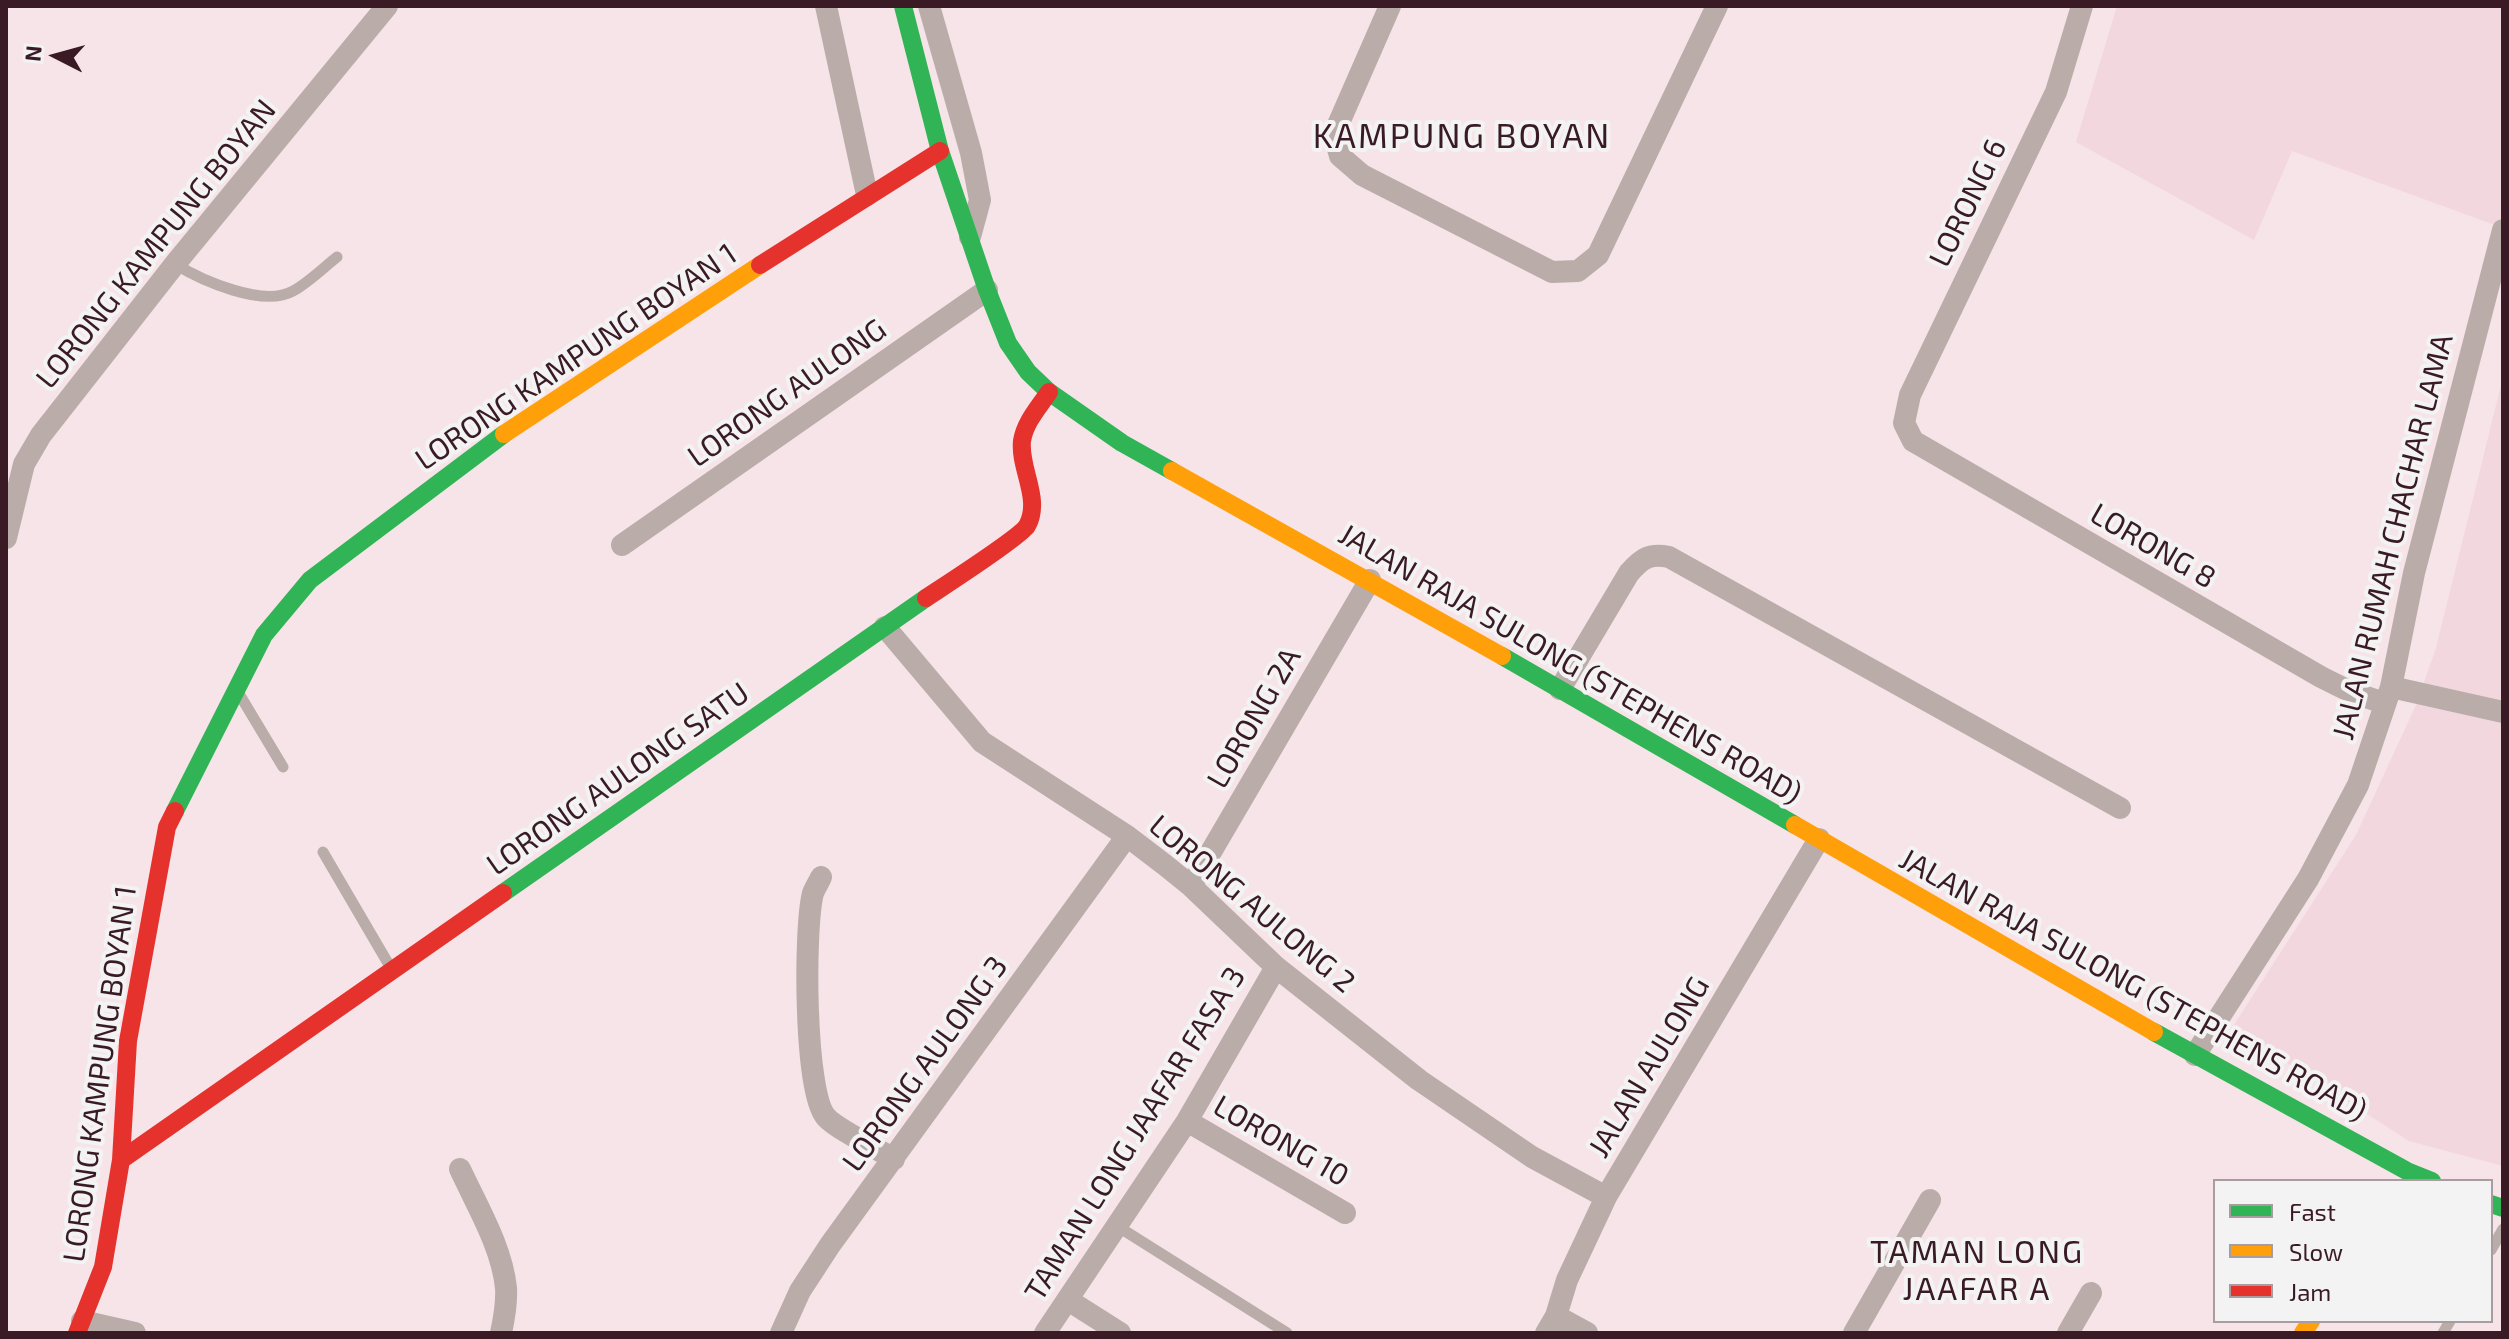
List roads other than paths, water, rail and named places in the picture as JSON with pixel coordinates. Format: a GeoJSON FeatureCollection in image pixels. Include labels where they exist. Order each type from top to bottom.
{"type":"FeatureCollection","features":[{"type":"Feature","properties":{"kind":"street","name":"LORONG KAMPUNG BOYAN"},"geometry":{"type":"LineString","coordinates":[[6,538],[24,464],[41,435],[175,264],[387,6]]}},
{"type":"Feature","properties":{"kind":"street"},"geometry":{"type":"LineString","coordinates":[[826,6],[867,195]]}},
{"type":"Feature","properties":{"kind":"street","name":"JALAN RAJA SULONG (STEPHENS ROAD)"},"geometry":{"type":"LineString","coordinates":[[903,6],[940,151],[987,290],[1008,343],[1028,372],[1049,392],[1122,443],[1370,580],[2404,1176]]}},
{"type":"Feature","properties":{"kind":"street"},"geometry":{"type":"LineString","coordinates":[[929,6],[971,153],[980,200],[970,237]]}},
{"type":"Feature","properties":{"kind":"street"},"geometry":{"type":"LineString","coordinates":[[1390,6],[1334,134],[1340,156],[1362,175],[1552,272],[1578,271],[1598,255],[1717,6]]}},
{"type":"Feature","properties":{"kind":"street","name":"LORONG 6"},"geometry":{"type":"LineString","coordinates":[[1904,423],[1910,395],[2056,92],[2082,6]]}},
{"type":"Feature","properties":{"kind":"street","name":"LORONG KAMPUNG BOYAN 1"},"geometry":{"type":"LineString","coordinates":[[80,1327],[103,1267],[121,1160],[128,1041],[167,827],[264,635],[310,580],[527,417],[867,195],[940,151]]}},
{"type":"Feature","properties":{"kind":"street","name":"JALAN RUMAH CHACHAR LAMA"},"geometry":{"type":"LineString","coordinates":[[2195,1055],[2308,879],[2358,785],[2388,695],[2414,573],[2503,230]]}},
{"type":"Feature","properties":{"kind":"street","name":"LORONG AULONG"},"geometry":{"type":"LineString","coordinates":[[622,545],[987,290]]}},
{"type":"Feature","properties":{"kind":"street","name":"LORONG AULONG SATU"},"geometry":{"type":"LineString","coordinates":[[121,1160],[1025,529],[1033,516],[1034,500],[1022,462],[1022,441],[1028,422],[1049,392]]}},
{"type":"Feature","properties":{"kind":"street","name":"LORONG 8"},"geometry":{"type":"LineString","coordinates":[[1904,423],[1913,441],[2351,692],[2503,712]]}},
{"type":"Feature","properties":{"kind":"street"},"geometry":{"type":"LineString","coordinates":[[1560,689],[1629,573],[1640,560],[1653,554],[1669,557],[2120,808]]}},
{"type":"Feature","properties":{"kind":"street","name":"LORONG 2A"},"geometry":{"type":"LineString","coordinates":[[1191,886],[1370,580]]}},
{"type":"Feature","properties":{"kind":"street","name":"LORONG AULONG 2"},"geometry":{"type":"LineString","coordinates":[[885,627],[982,742],[1127,836],[1191,886],[1276,967],[1419,1080],[1532,1157],[1606,1197]]}},
{"type":"Feature","properties":{"kind":"street","name":"LORONG AULONG 3"},"geometry":{"type":"LineString","coordinates":[[781,1333],[800,1291],[830,1245],[1127,836]]}},
{"type":"Feature","properties":{"kind":"street","name":"JALAN AULONG"},"geometry":{"type":"LineString","coordinates":[[1551,1324],[1567,1280],[1606,1197],[1819,839]]}},
{"type":"Feature","properties":{"kind":"street"},"geometry":{"type":"LineString","coordinates":[[821,877],[813,893],[807,963],[811,1054],[818,1103],[826,1118],[894,1159]]}},
{"type":"Feature","properties":{"kind":"street","name":"TAMAN LONG JAAFAR FASA 3"},"geometry":{"type":"LineString","coordinates":[[1045,1333],[1187,1121],[1276,967]]}},
{"type":"Feature","properties":{"kind":"street","name":"LORONG 10"},"geometry":{"type":"LineString","coordinates":[[1187,1121],[1345,1213]]}},
{"type":"Feature","properties":{"kind":"street"},"geometry":{"type":"LineString","coordinates":[[460,1169],[497,1251],[503,1273],[506,1290],[501,1333]]}},
{"type":"Feature","properties":{"kind":"street"},"geometry":{"type":"LineString","coordinates":[[1854,1333],[1930,1200]]}},
{"type":"Feature","properties":{"kind":"street"},"geometry":{"type":"LineString","coordinates":[[2068,1333],[2091,1293]]}},
{"type":"Feature","properties":{"kind":"street"},"geometry":{"type":"LineString","coordinates":[[1068,1300],[1120,1333]]}},
{"type":"Feature","properties":{"kind":"street"},"geometry":{"type":"LineString","coordinates":[[1551,1324],[1587,1333]]}},
{"type":"Feature","properties":{"kind":"street"},"geometry":{"type":"LineString","coordinates":[[80,1327],[135,1333]]}},
{"type":"Feature","properties":{"kind":"lane"},"geometry":{"type":"LineString","coordinates":[[175,264],[221,287],[281,296],[293,291],[337,257]]}},
{"type":"Feature","properties":{"kind":"lane"},"geometry":{"type":"LineString","coordinates":[[236,689],[283,767]]}},
{"type":"Feature","properties":{"kind":"lane"},"geometry":{"type":"LineString","coordinates":[[323,852],[392,970]]}},
{"type":"Feature","properties":{"kind":"lane"},"geometry":{"type":"LineString","coordinates":[[1117,1226],[1287,1333]]}},
{"type":"Feature","properties":{"kind":"lane"},"geometry":{"type":"LineString","coordinates":[[2493,1246],[2503,1229]]}},
{"type":"Feature","properties":{"kind":"district","name":"KAMPUNG BOYAN"},"geometry":{"type":"Point","coordinates":[1462,137]}},
{"type":"Feature","properties":{"kind":"district","name":"TAMAN LONG JAAFAR A"},"geometry":{"type":"Point","coordinates":[1977,1270]}}]}
